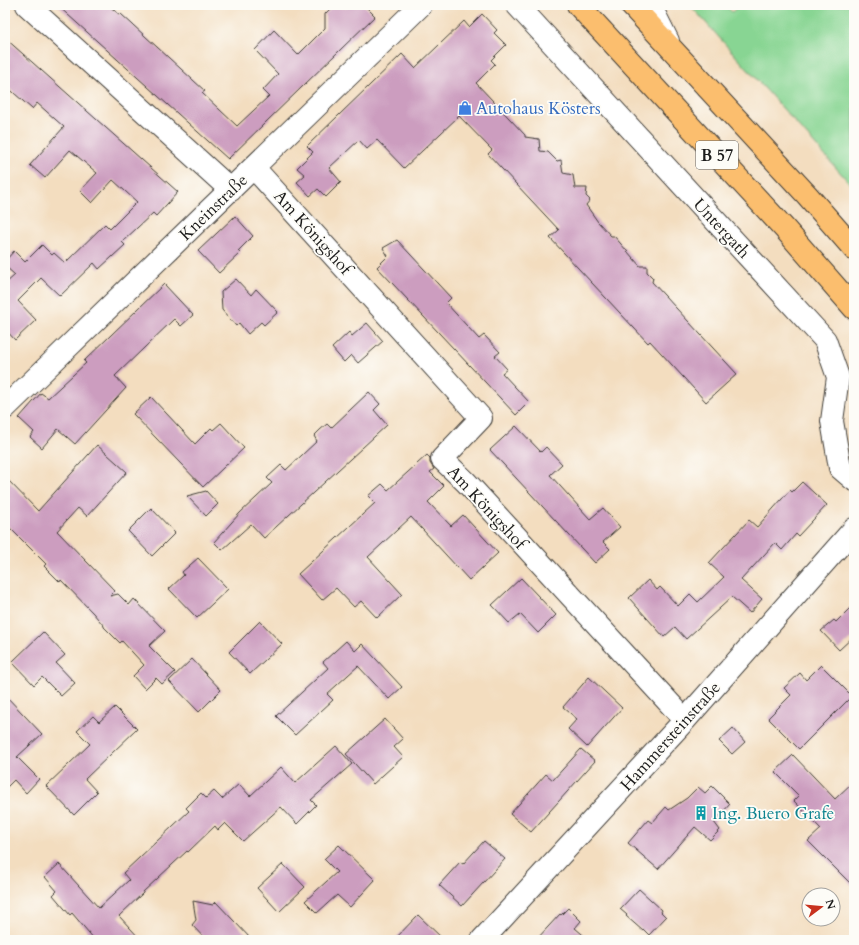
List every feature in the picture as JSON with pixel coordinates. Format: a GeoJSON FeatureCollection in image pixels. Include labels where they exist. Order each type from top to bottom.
{"type":"FeatureCollection","features":[{"type":"Feature","properties":{"kind":"main road","name":"B 57"},"geometry":{"type":"LineString","coordinates":[[578,5],[784,228],[854,308]]}},
{"type":"Feature","properties":{"kind":"main road","name":"B 57"},"geometry":{"type":"LineString","coordinates":[[631,5],[807,195],[854,249]]}},
{"type":"Feature","properties":{"kind":"street"},"geometry":{"type":"LineString","coordinates":[[27,5],[231,190]]}},
{"type":"Feature","properties":{"kind":"street","name":"Kneinstraße"},"geometry":{"type":"LineString","coordinates":[[5,408],[421,5]]}},
{"type":"Feature","properties":{"kind":"street","name":"Untergath"},"geometry":{"type":"LineString","coordinates":[[517,5],[825,340],[838,377],[832,422],[840,468],[854,480]]}},
{"type":"Feature","properties":{"kind":"street"},"geometry":{"type":"LineString","coordinates":[[650,5],[672,49]]}},
{"type":"Feature","properties":{"kind":"street","name":"Am Königshof"},"geometry":{"type":"LineString","coordinates":[[254,168],[481,418],[442,459],[466,482],[685,720]]}},
{"type":"Feature","properties":{"kind":"street","name":"Hammersteinstraße"},"geometry":{"type":"LineString","coordinates":[[482,940],[685,720],[854,529]]}},
{"type":"Feature","properties":{"kind":"green space"},"geometry":{"type":"Polygon","coordinates":[[[690,5],[725,5],[732,12],[739,5],[854,5],[854,188],[690,5]]]}},
{"type":"Feature","properties":{"kind":"building"},"geometry":{"type":"Polygon","coordinates":[[[57,5],[108,5],[120,15],[121,14],[205,91],[202,93],[237,126],[269,96],[263,90],[278,74],[255,50],[274,30],[298,55],[325,28],[325,14],[332,7],[347,8],[350,5],[364,5],[375,16],[228,159],[57,5]]]}},
{"type":"Feature","properties":{"kind":"building"},"geometry":{"type":"Polygon","coordinates":[[[482,14],[497,30],[494,33],[506,45],[491,60],[495,64],[476,83],[525,135],[525,137],[539,139],[540,151],[548,152],[557,161],[561,160],[563,173],[573,175],[575,188],[587,188],[586,196],[590,200],[586,205],[598,222],[611,236],[614,236],[640,266],[647,266],[647,272],[653,278],[652,282],[737,374],[706,402],[650,341],[648,343],[550,238],[559,230],[488,154],[492,150],[459,116],[404,168],[377,140],[367,149],[359,140],[329,168],[341,182],[326,197],[318,189],[310,196],[297,182],[305,175],[297,168],[313,152],[307,146],[402,54],[415,68],[464,21],[469,27],[482,14]]]}},
{"type":"Feature","properties":{"kind":"building"},"geometry":{"type":"Polygon","coordinates":[[[5,38],[178,192],[156,216],[153,213],[122,242],[125,245],[99,269],[94,263],[60,296],[41,278],[18,301],[36,320],[15,340],[5,329],[5,284],[15,275],[5,266],[5,261],[14,251],[25,262],[42,245],[52,255],[54,253],[65,263],[105,224],[110,229],[137,202],[113,180],[92,203],[80,191],[97,173],[70,150],[45,178],[30,165],[64,127],[37,103],[32,109],[5,85],[5,38]]]}},
{"type":"Feature","properties":{"kind":"building"},"geometry":{"type":"Polygon","coordinates":[[[235,216],[253,236],[238,251],[240,253],[219,273],[198,251],[235,216]]]}},
{"type":"Feature","properties":{"kind":"building"},"geometry":{"type":"Polygon","coordinates":[[[397,240],[451,298],[446,303],[467,326],[479,339],[484,335],[500,352],[495,356],[507,369],[502,373],[529,402],[516,415],[377,267],[388,256],[383,248],[397,240]]]}},
{"type":"Feature","properties":{"kind":"building"},"geometry":{"type":"Polygon","coordinates":[[[236,279],[251,295],[256,289],[278,312],[264,325],[261,322],[248,334],[239,323],[236,326],[222,310],[221,292],[236,279]]]}},
{"type":"Feature","properties":{"kind":"building"},"geometry":{"type":"Polygon","coordinates":[[[164,284],[193,315],[181,326],[174,319],[115,376],[126,388],[75,444],[58,429],[42,448],[30,437],[34,432],[19,418],[41,393],[48,398],[86,363],[84,361],[164,284]]]}},
{"type":"Feature","properties":{"kind":"building"},"geometry":{"type":"Polygon","coordinates":[[[367,323],[383,341],[358,363],[351,355],[344,362],[332,348],[349,332],[352,336],[367,323]]]}},
{"type":"Feature","properties":{"kind":"building"},"geometry":{"type":"Polygon","coordinates":[[[369,392],[380,404],[374,410],[387,425],[264,538],[251,524],[222,550],[214,542],[240,513],[272,483],[267,478],[281,465],[286,470],[317,441],[314,436],[320,430],[327,424],[331,428],[369,392]]]}},
{"type":"Feature","properties":{"kind":"building"},"geometry":{"type":"Polygon","coordinates":[[[151,397],[195,444],[211,428],[213,430],[221,423],[244,448],[203,487],[133,414],[151,397]]]}},
{"type":"Feature","properties":{"kind":"building"},"geometry":{"type":"Polygon","coordinates":[[[516,426],[541,452],[546,447],[562,464],[550,475],[590,519],[603,508],[620,527],[603,542],[610,549],[595,563],[490,450],[516,426]]]}},
{"type":"Feature","properties":{"kind":"building"},"geometry":{"type":"Polygon","coordinates":[[[97,445],[127,472],[87,516],[78,508],[57,531],[115,591],[110,596],[118,594],[129,605],[134,599],[165,631],[149,646],[175,672],[162,684],[156,678],[145,689],[133,676],[144,665],[122,641],[120,643],[104,627],[93,613],[61,580],[60,582],[44,566],[46,564],[5,523],[5,477],[38,511],[97,445]]]}},
{"type":"Feature","properties":{"kind":"building"},"geometry":{"type":"Polygon","coordinates":[[[427,455],[430,458],[430,463],[434,469],[430,472],[444,486],[428,502],[451,526],[463,515],[498,553],[469,580],[411,517],[368,557],[402,594],[377,618],[361,601],[354,607],[336,588],[322,600],[298,574],[375,503],[368,496],[382,484],[388,490],[427,455]]]}},
{"type":"Feature","properties":{"kind":"building"},"geometry":{"type":"Polygon","coordinates":[[[802,482],[827,505],[798,536],[796,534],[782,550],[775,543],[741,580],[762,599],[750,613],[732,597],[686,639],[675,627],[664,637],[629,598],[648,580],[657,590],[660,587],[678,606],[690,594],[698,602],[724,577],[709,563],[749,520],[757,527],[790,490],[792,492],[802,482]]]}},
{"type":"Feature","properties":{"kind":"building"},"geometry":{"type":"Polygon","coordinates":[[[206,491],[218,504],[206,516],[187,496],[206,491]]]}},
{"type":"Feature","properties":{"kind":"building"},"geometry":{"type":"Polygon","coordinates":[[[151,508],[175,533],[152,556],[128,531],[151,508]]]}},
{"type":"Feature","properties":{"kind":"building"},"geometry":{"type":"Polygon","coordinates":[[[198,558],[228,589],[197,618],[169,589],[184,575],[182,572],[198,558]]]}},
{"type":"Feature","properties":{"kind":"building"},"geometry":{"type":"Polygon","coordinates":[[[521,578],[556,615],[538,633],[520,614],[509,623],[492,605],[521,578]]]}},
{"type":"Feature","properties":{"kind":"building"},"geometry":{"type":"Polygon","coordinates":[[[854,604],[854,636],[839,650],[821,631],[834,620],[836,622],[854,604]]]}},
{"type":"Feature","properties":{"kind":"building"},"geometry":{"type":"Polygon","coordinates":[[[260,621],[282,644],[250,674],[229,652],[260,621]]]}},
{"type":"Feature","properties":{"kind":"building"},"geometry":{"type":"Polygon","coordinates":[[[43,632],[65,655],[56,663],[75,683],[61,696],[42,677],[34,685],[12,662],[43,632]]]}},
{"type":"Feature","properties":{"kind":"building"},"geometry":{"type":"Polygon","coordinates":[[[346,641],[355,651],[362,644],[402,687],[389,699],[358,666],[327,694],[333,700],[295,735],[276,716],[328,668],[323,662],[346,641]]]}},
{"type":"Feature","properties":{"kind":"building"},"geometry":{"type":"Polygon","coordinates":[[[192,659],[221,690],[199,712],[169,681],[192,659]]]}},
{"type":"Feature","properties":{"kind":"building"},"geometry":{"type":"Polygon","coordinates":[[[821,665],[852,696],[799,749],[768,718],[791,695],[784,688],[800,673],[806,680],[821,665]]]}},
{"type":"Feature","properties":{"kind":"building"},"geometry":{"type":"Polygon","coordinates":[[[589,677],[622,708],[587,747],[568,729],[577,719],[563,707],[589,677]]]}},
{"type":"Feature","properties":{"kind":"building"},"geometry":{"type":"Polygon","coordinates":[[[5,695],[42,734],[17,757],[39,779],[26,793],[14,780],[5,789],[5,695]]]}},
{"type":"Feature","properties":{"kind":"building"},"geometry":{"type":"Polygon","coordinates":[[[115,707],[137,729],[85,779],[97,792],[74,815],[46,786],[90,744],[77,731],[93,716],[99,722],[115,707]]]}},
{"type":"Feature","properties":{"kind":"building"},"geometry":{"type":"Polygon","coordinates":[[[385,719],[403,739],[394,747],[403,757],[373,784],[346,754],[385,719]]]}},
{"type":"Feature","properties":{"kind":"building"},"geometry":{"type":"Polygon","coordinates":[[[733,728],[745,742],[732,754],[719,741],[733,728]]]}},
{"type":"Feature","properties":{"kind":"building"},"geometry":{"type":"Polygon","coordinates":[[[336,746],[352,764],[311,800],[316,805],[297,824],[281,807],[243,841],[225,823],[218,830],[215,826],[143,892],[119,916],[141,940],[95,940],[72,913],[70,915],[53,895],[57,891],[45,877],[59,864],[99,908],[129,880],[123,873],[189,811],[186,808],[201,793],[206,798],[214,791],[222,799],[239,784],[250,796],[281,767],[295,783],[336,746]]]}},
{"type":"Feature","properties":{"kind":"building"},"geometry":{"type":"Polygon","coordinates":[[[581,749],[595,761],[531,832],[510,814],[546,774],[553,780],[581,749]]]}},
{"type":"Feature","properties":{"kind":"building"},"geometry":{"type":"Polygon","coordinates":[[[793,755],[835,799],[854,781],[854,887],[808,841],[821,829],[794,801],[799,796],[775,772],[793,755]]]}},
{"type":"Feature","properties":{"kind":"building"},"geometry":{"type":"Polygon","coordinates":[[[712,786],[730,804],[714,822],[720,830],[710,840],[695,827],[658,869],[628,843],[648,820],[652,823],[666,807],[669,810],[687,798],[698,787],[705,793],[712,786]]]}},
{"type":"Feature","properties":{"kind":"building"},"geometry":{"type":"Polygon","coordinates":[[[484,841],[505,859],[462,906],[439,885],[460,862],[463,864],[484,841]]]}},
{"type":"Feature","properties":{"kind":"building"},"geometry":{"type":"Polygon","coordinates":[[[339,845],[375,880],[350,907],[337,895],[317,913],[305,901],[337,872],[324,859],[339,845]]]}},
{"type":"Feature","properties":{"kind":"building"},"geometry":{"type":"Polygon","coordinates":[[[283,864],[305,887],[279,912],[257,888],[283,864]]]}},
{"type":"Feature","properties":{"kind":"building"},"geometry":{"type":"Polygon","coordinates":[[[639,889],[662,910],[661,912],[666,917],[649,935],[626,916],[627,915],[620,909],[639,889]]]}},
{"type":"Feature","properties":{"kind":"building"},"geometry":{"type":"Polygon","coordinates":[[[193,901],[213,905],[216,902],[252,940],[206,940],[192,925],[196,920],[193,901]]]}},
{"type":"Feature","properties":{"kind":"building"},"geometry":{"type":"Polygon","coordinates":[[[568,908],[581,921],[575,928],[589,940],[536,940],[560,914],[561,915],[568,908]]]}},
{"type":"Feature","properties":{"kind":"building"},"geometry":{"type":"Polygon","coordinates":[[[418,915],[444,940],[394,940],[418,915]]]}},
{"type":"Feature","properties":{"kind":"place","name":"Autohaus Kösters"},"geometry":{"type":"Point","coordinates":[465,108]}},
{"type":"Feature","properties":{"kind":"place","name":"Ing. Buero Grafe"},"geometry":{"type":"Point","coordinates":[701,813]}}]}
